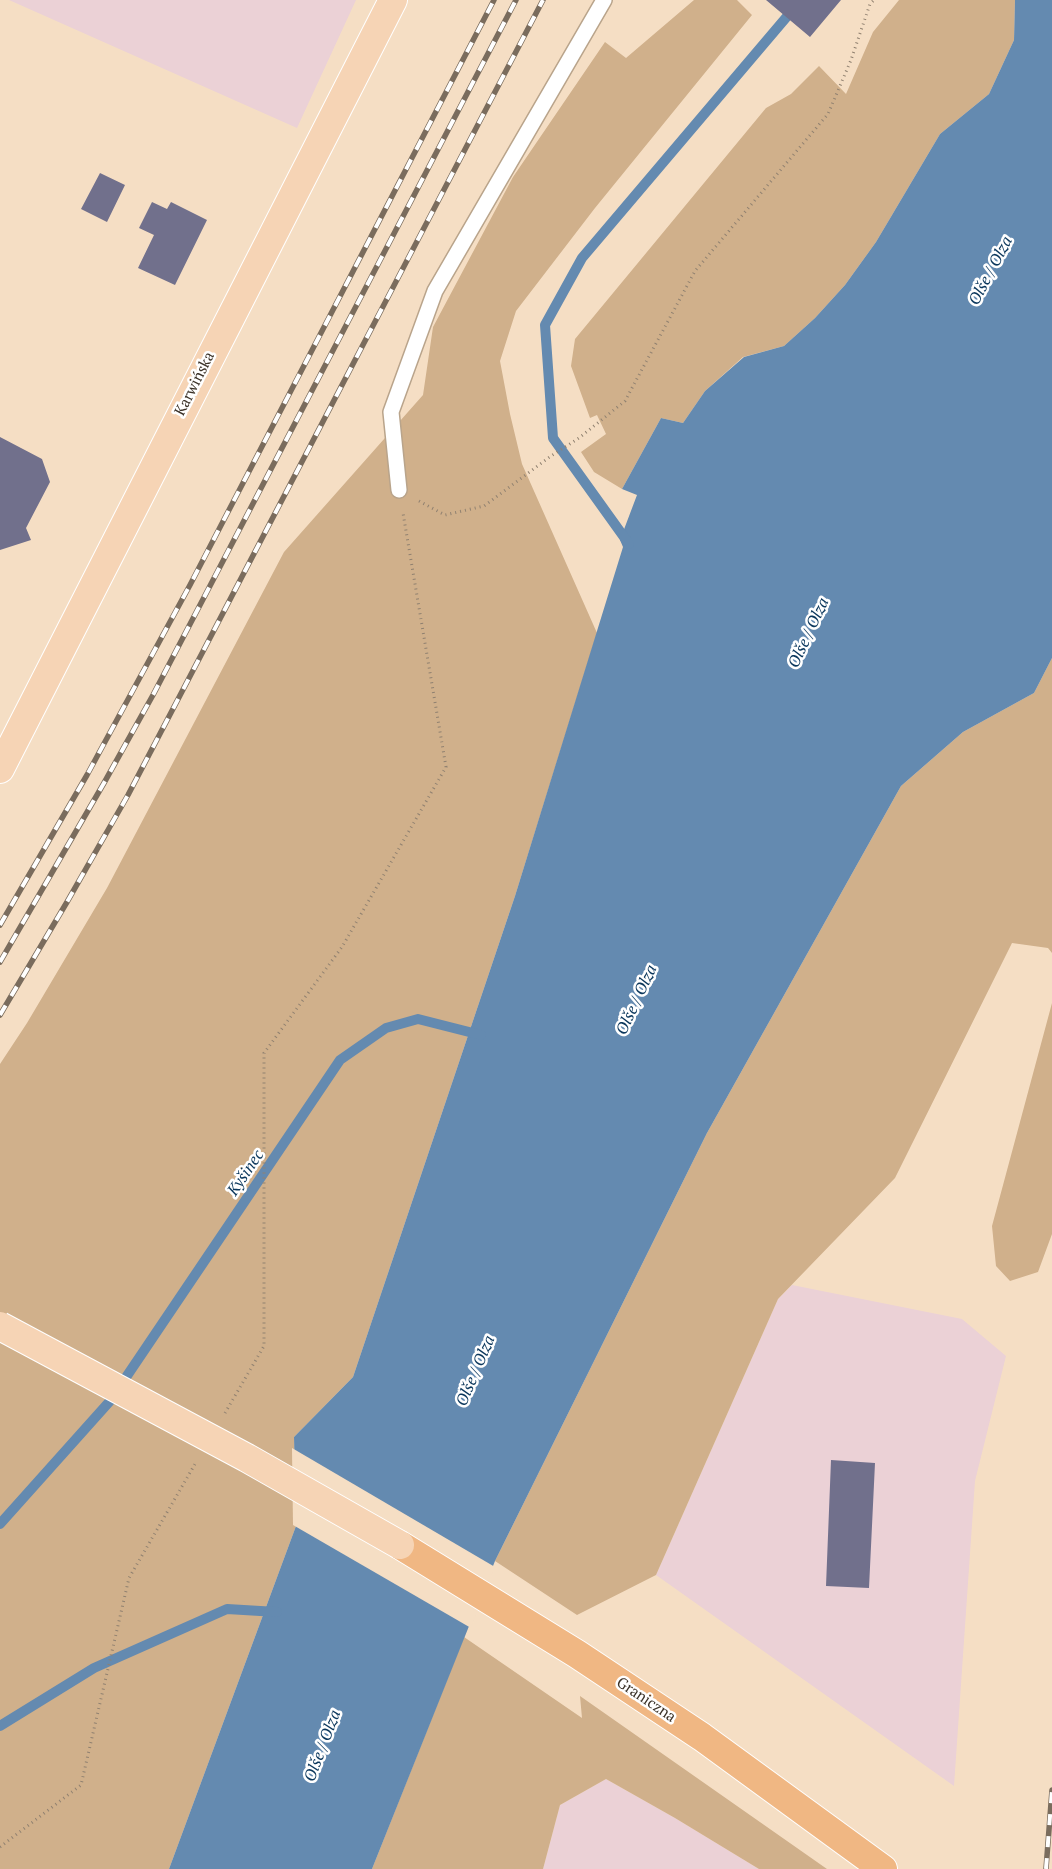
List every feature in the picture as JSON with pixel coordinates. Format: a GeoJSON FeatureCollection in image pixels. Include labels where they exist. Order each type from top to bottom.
{"type":"FeatureCollection","features":[{"type":"Feature","properties":{"kind":"highway","name":"Graniczna"},"geometry":{"type":"LineString","coordinates":[[400,1545],[578,1654],[702,1737],[883,1869]]}},
{"type":"Feature","properties":{"kind":"main road","name":"Karwińska"},"geometry":{"type":"LineString","coordinates":[[0,769],[392,0]]}},
{"type":"Feature","properties":{"kind":"main road"},"geometry":{"type":"LineString","coordinates":[[0,1326],[239,1453],[400,1545]]}},
{"type":"Feature","properties":{"kind":"lane"},"geometry":{"type":"LineString","coordinates":[[399,490],[391,412],[435,290],[604,0]]}},
{"type":"Feature","properties":{"kind":"path"},"geometry":{"type":"LineString","coordinates":[[399,490],[445,515],[484,506],[551,456],[579,438],[625,401],[695,271],[828,114],[851,60],[870,4],[874,0]]}},
{"type":"Feature","properties":{"kind":"path"},"geometry":{"type":"LineString","coordinates":[[224,1414],[264,1346],[264,1053],[342,947],[446,767],[399,490]]}},
{"type":"Feature","properties":{"kind":"path"},"geometry":{"type":"LineString","coordinates":[[0,1847],[81,1785],[129,1578],[199,1457]]}},
{"type":"Feature","properties":{"kind":"shaded area"},"geometry":{"type":"Polygon","coordinates":[[[9,0],[356,0],[297,128],[9,0]]]}},
{"type":"Feature","properties":{"kind":"shaded area"},"geometry":{"type":"Polygon","coordinates":[[[694,0],[737,0],[752,15],[595,208],[516,311],[500,361],[522,464],[597,633],[515,896],[353,1377],[294,1437],[296,1526],[169,1869],[0,1869],[0,1064],[27,1023],[107,888],[284,552],[423,395],[433,327],[513,177],[605,42],[626,58],[694,0]]]}},
{"type":"Feature","properties":{"kind":"shaded area"},"geometry":{"type":"Polygon","coordinates":[[[899,0],[1015,0],[1014,40],[989,94],[940,134],[876,242],[845,285],[815,318],[784,346],[743,357],[705,391],[683,423],[661,418],[622,489],[594,472],[581,452],[606,434],[597,415],[590,418],[571,366],[575,339],[766,108],[791,94],[819,66],[846,94],[873,32],[899,0]]]}},
{"type":"Feature","properties":{"kind":"shaded area"},"geometry":{"type":"Polygon","coordinates":[[[1052,658],[1052,953],[1048,948],[1012,943],[895,1178],[778,1299],[656,1575],[577,1615],[495,1561],[707,1133],[901,786],[963,732],[1034,693],[1052,658]]]}},
{"type":"Feature","properties":{"kind":"shaded area"},"geometry":{"type":"Polygon","coordinates":[[[1052,1003],[1052,1234],[1038,1272],[1010,1281],[996,1266],[992,1226],[1052,1003]]]}},
{"type":"Feature","properties":{"kind":"shaded area"},"geometry":{"type":"Polygon","coordinates":[[[792,1285],[962,1319],[1006,1356],[975,1481],[954,1786],[656,1575],[778,1299],[792,1285]]]}},
{"type":"Feature","properties":{"kind":"shaded area"},"geometry":{"type":"Polygon","coordinates":[[[464,1637],[582,1718],[580,1696],[827,1869],[759,1869],[606,1779],[560,1805],[543,1869],[372,1869],[464,1637]]]}},
{"type":"Feature","properties":{"kind":"shaded area"},"geometry":{"type":"Polygon","coordinates":[[[606,1779],[759,1869],[543,1869],[560,1805],[606,1779]]]}},
{"type":"Feature","properties":{"kind":"water","name":"Olše / Olza"},"geometry":{"type":"Polygon","coordinates":[[[1015,0],[1052,0],[1052,658],[1034,693],[963,732],[901,786],[707,1133],[495,1561],[372,1869],[169,1869],[296,1526],[294,1437],[353,1377],[515,896],[623,547],[620,540],[637,495],[622,489],[661,418],[683,423],[705,391],[744,357],[784,346],[815,318],[845,285],[876,242],[940,134],[989,94],[1014,40],[1015,0]]]}},
{"type":"Feature","properties":{"kind":"pier"},"geometry":{"type":"Polygon","coordinates":[[[292,1448],[495,1567],[471,1628],[293,1525],[292,1448]]]}},
{"type":"Feature","properties":{"kind":"building"},"geometry":{"type":"Polygon","coordinates":[[[766,0],[841,0],[810,37],[766,0]]]}},
{"type":"Feature","properties":{"kind":"building"},"geometry":{"type":"Polygon","coordinates":[[[100,173],[125,185],[107,222],[81,209],[100,173]]]}},
{"type":"Feature","properties":{"kind":"building"},"geometry":{"type":"Polygon","coordinates":[[[152,202],[167,209],[171,202],[207,220],[175,285],[138,268],[154,235],[139,228],[152,202]]]}},
{"type":"Feature","properties":{"kind":"building"},"geometry":{"type":"Polygon","coordinates":[[[0,437],[42,459],[50,482],[26,528],[31,540],[0,550],[0,437]]]}},
{"type":"Feature","properties":{"kind":"building"},"geometry":{"type":"Polygon","coordinates":[[[831,1460],[875,1463],[869,1588],[826,1586],[831,1460]]]}},
{"type":"Feature","properties":{"kind":"waterway"},"geometry":{"type":"LineString","coordinates":[[629,544],[553,438],[545,325],[582,258],[801,0]]}},
{"type":"Feature","properties":{"kind":"waterway","name":"Kyšinec"},"geometry":{"type":"LineString","coordinates":[[0,1524],[110,1401],[340,1060],[386,1028],[418,1019],[481,1035]]}},
{"type":"Feature","properties":{"kind":"waterway"},"geometry":{"type":"LineString","coordinates":[[0,1726],[94,1668],[227,1609],[277,1612]]}},
{"type":"Feature","properties":{"kind":"railway"},"geometry":{"type":"LineString","coordinates":[[0,925],[87,775],[190,585],[494,0]]}},
{"type":"Feature","properties":{"kind":"railway"},"geometry":{"type":"LineString","coordinates":[[0,962],[153,695],[516,0]]}},
{"type":"Feature","properties":{"kind":"railway"},"geometry":{"type":"LineString","coordinates":[[0,1015],[128,795],[543,0]]}},
{"type":"Feature","properties":{"kind":"railway"},"geometry":{"type":"LineString","coordinates":[[1046,1869],[1052,1790]]}}]}
